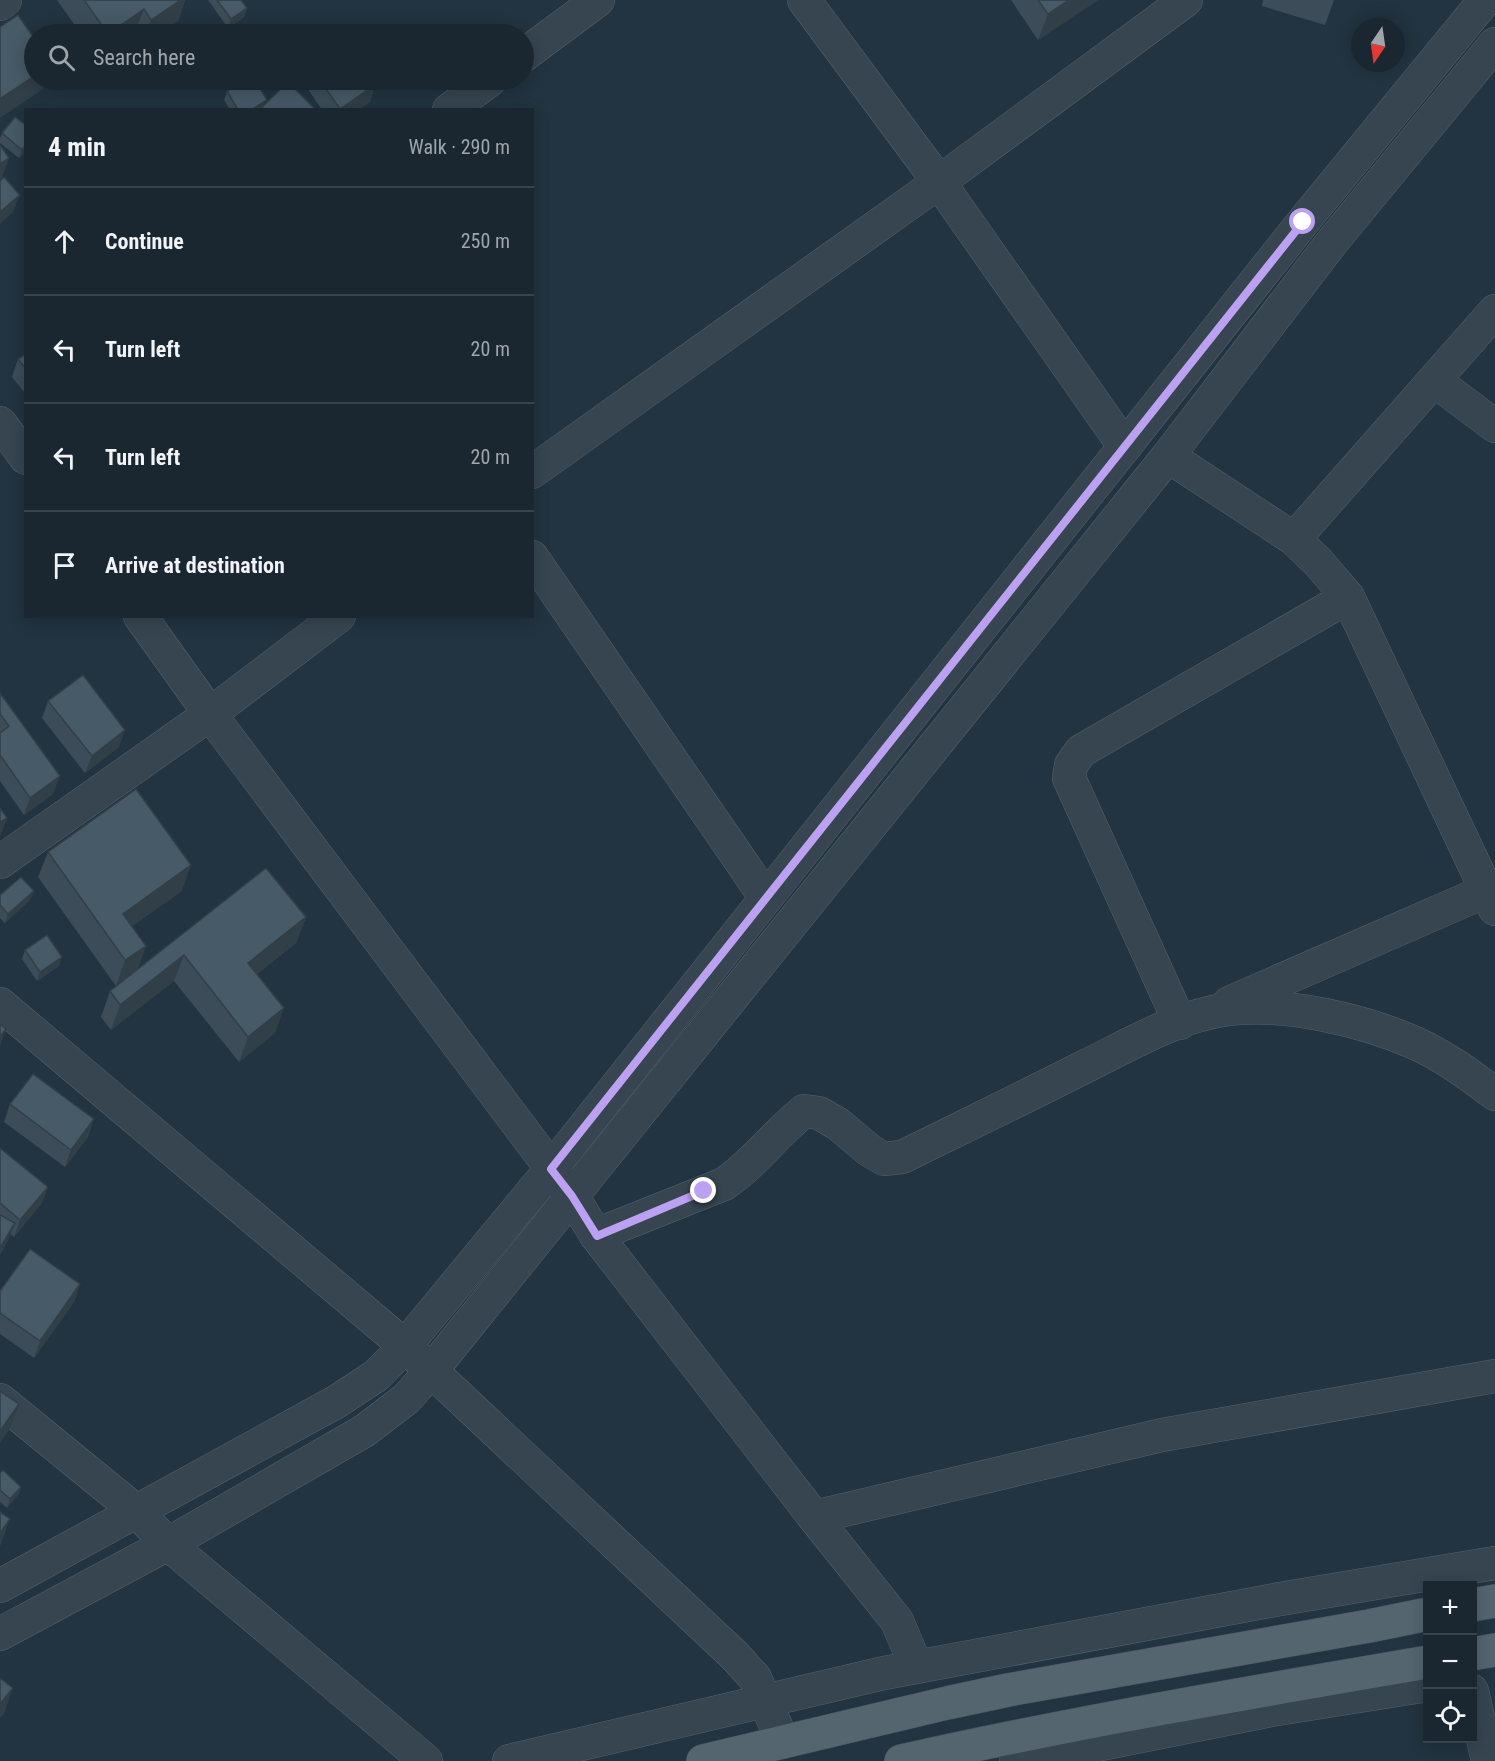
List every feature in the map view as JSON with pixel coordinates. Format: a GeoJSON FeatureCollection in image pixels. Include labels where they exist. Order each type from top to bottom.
{"type":"FeatureCollection","features":[{"type":"Feature","properties":{"kind":"main road"},"geometry":{"type":"LineString","coordinates":[[1477,1604],[1495,1601]]}},
{"type":"Feature","properties":{"kind":"main road"},"geometry":{"type":"LineString","coordinates":[[703,1761],[947,1702],[1423,1615]]}},
{"type":"Feature","properties":{"kind":"main road"},"geometry":{"type":"LineString","coordinates":[[1477,1653],[1495,1650]]}},
{"type":"Feature","properties":{"kind":"main road"},"geometry":{"type":"LineString","coordinates":[[902,1761],[991,1740],[1052,1747],[1423,1663]]}},
{"type":"Feature","properties":{"kind":"street"},"geometry":{"type":"LineString","coordinates":[[0,4],[5,0]]}},
{"type":"Feature","properties":{"kind":"street"},"geometry":{"type":"LineString","coordinates":[[534,48],[598,0]]}},
{"type":"Feature","properties":{"kind":"street"},"geometry":{"type":"LineString","coordinates":[[804,0],[939,182],[1125,447]]}},
{"type":"Feature","properties":{"kind":"street"},"geometry":{"type":"LineString","coordinates":[[534,471],[939,182],[1186,0]]}},
{"type":"Feature","properties":{"kind":"street"},"geometry":{"type":"LineString","coordinates":[[0,1586],[354,1391],[377,1375],[405,1346],[551,1169],[1303,222],[1485,0]]}},
{"type":"Feature","properties":{"kind":"street"},"geometry":{"type":"LineString","coordinates":[[0,1634],[168,1544],[364,1431],[406,1399],[432,1370],[1167,456],[1332,242],[1495,44]]}},
{"type":"Feature","properties":{"kind":"street"},"geometry":{"type":"LineString","coordinates":[[452,108],[476,90]]}},
{"type":"Feature","properties":{"kind":"street"},"geometry":{"type":"LineString","coordinates":[[1294,539],[1495,311]]}},
{"type":"Feature","properties":{"kind":"street"},"geometry":{"type":"LineString","coordinates":[[1434,381],[1495,426]]}},
{"type":"Feature","properties":{"kind":"street"},"geometry":{"type":"LineString","coordinates":[[1167,456],[1294,539],[1318,562],[1348,597],[1490,900],[1188,1020]]}},
{"type":"Feature","properties":{"kind":"street"},"geometry":{"type":"LineString","coordinates":[[534,560],[766,898]]}},
{"type":"Feature","properties":{"kind":"street"},"geometry":{"type":"LineString","coordinates":[[1188,1020],[1069,778],[1071,765],[1081,751],[1348,597]]}},
{"type":"Feature","properties":{"kind":"street"},"geometry":{"type":"LineString","coordinates":[[141,618],[210,714],[572,1196],[597,1236],[897,1621],[916,1666]]}},
{"type":"Feature","properties":{"kind":"street"},"geometry":{"type":"LineString","coordinates":[[0,862],[210,714],[336,618]]}},
{"type":"Feature","properties":{"kind":"street"},"geometry":{"type":"LineString","coordinates":[[0,1004],[432,1370],[735,1656],[755,1678],[783,1742]]}},
{"type":"Feature","properties":{"kind":"street"},"geometry":{"type":"LineString","coordinates":[[597,1236],[724,1184],[740,1173],[765,1146],[804,1111],[819,1113],[838,1124],[868,1150],[884,1160],[902,1157],[1166,1027],[1228,1010],[1260,1008],[1329,1016],[1415,1043],[1454,1065],[1495,1094]]}},
{"type":"Feature","properties":{"kind":"street"},"geometry":{"type":"LineString","coordinates":[[814,1517],[1162,1435],[1495,1376]]}},
{"type":"Feature","properties":{"kind":"street"},"geometry":{"type":"LineString","coordinates":[[0,1400],[136,1511],[168,1544],[426,1761]]}},
{"type":"Feature","properties":{"kind":"street"},"geometry":{"type":"LineString","coordinates":[[509,1761],[916,1666],[1280,1599],[1495,1563]]}},
{"type":"Feature","properties":{"kind":"street"},"geometry":{"type":"LineString","coordinates":[[1477,1677],[1495,1675]]}},
{"type":"Feature","properties":{"kind":"street"},"geometry":{"type":"LineString","coordinates":[[1016,1761],[1052,1747],[1423,1686]]}},
{"type":"Feature","properties":{"kind":"street"},"geometry":{"type":"LineString","coordinates":[[1477,1710],[1488,1761]]}},
{"type":"Feature","properties":{"kind":"building"},"geometry":{"type":"Polygon","coordinates":[[[84,0],[181,0],[151,20],[144,9],[122,24],[101,24],[84,0]]]}},
{"type":"Feature","properties":{"kind":"building"},"geometry":{"type":"Polygon","coordinates":[[[217,0],[241,0],[247,8],[231,19],[217,0]]]}},
{"type":"Feature","properties":{"kind":"building"},"geometry":{"type":"Polygon","coordinates":[[[1038,0],[1069,0],[1048,14],[1038,0]]]}},
{"type":"Feature","properties":{"kind":"building"},"geometry":{"type":"Polygon","coordinates":[[[18,15],[24,24],[24,83],[0,99],[0,27],[18,15]]]}},
{"type":"Feature","properties":{"kind":"building"},"geometry":{"type":"Polygon","coordinates":[[[261,90],[267,100],[254,108],[237,108],[227,91],[261,90]]]}},
{"type":"Feature","properties":{"kind":"building"},"geometry":{"type":"Polygon","coordinates":[[[280,90],[296,90],[314,108],[263,108],[280,90]]]}},
{"type":"Feature","properties":{"kind":"building"},"geometry":{"type":"Polygon","coordinates":[[[327,90],[367,90],[341,108],[327,90]]]}},
{"type":"Feature","properties":{"kind":"building"},"geometry":{"type":"Polygon","coordinates":[[[15,117],[24,124],[24,148],[22,150],[2,133],[15,117]]]}},
{"type":"Feature","properties":{"kind":"building"},"geometry":{"type":"Polygon","coordinates":[[[0,145],[9,158],[0,164],[0,145]]]}},
{"type":"Feature","properties":{"kind":"building"},"geometry":{"type":"Polygon","coordinates":[[[4,177],[20,195],[0,212],[0,181],[4,177]]]}},
{"type":"Feature","properties":{"kind":"building"},"geometry":{"type":"Polygon","coordinates":[[[24,355],[24,366],[18,359],[24,355]]]}},
{"type":"Feature","properties":{"kind":"building"},"geometry":{"type":"Polygon","coordinates":[[[83,675],[125,730],[92,756],[48,701],[83,675]]]}},
{"type":"Feature","properties":{"kind":"building"},"geometry":{"type":"Polygon","coordinates":[[[0,693],[60,776],[30,798],[0,755],[0,733],[9,726],[0,714],[0,693]]]}},
{"type":"Feature","properties":{"kind":"building"},"geometry":{"type":"Polygon","coordinates":[[[136,789],[191,865],[123,914],[146,946],[125,960],[48,852],[136,789]]]}},
{"type":"Feature","properties":{"kind":"building"},"geometry":{"type":"Polygon","coordinates":[[[0,808],[7,818],[0,822],[0,808]]]}},
{"type":"Feature","properties":{"kind":"building"},"geometry":{"type":"Polygon","coordinates":[[[266,868],[306,917],[248,963],[284,1008],[248,1037],[184,955],[120,1005],[110,991],[266,868]]]}},
{"type":"Feature","properties":{"kind":"building"},"geometry":{"type":"Polygon","coordinates":[[[21,877],[34,891],[8,914],[0,905],[0,895],[21,877]]]}},
{"type":"Feature","properties":{"kind":"building"},"geometry":{"type":"Polygon","coordinates":[[[47,935],[62,957],[40,972],[25,950],[47,935]]]}},
{"type":"Feature","properties":{"kind":"building"},"geometry":{"type":"Polygon","coordinates":[[[0,1024],[6,1029],[0,1037],[0,1024]]]}},
{"type":"Feature","properties":{"kind":"building"},"geometry":{"type":"Polygon","coordinates":[[[33,1074],[94,1119],[71,1150],[10,1104],[33,1074]]]}},
{"type":"Feature","properties":{"kind":"building"},"geometry":{"type":"Polygon","coordinates":[[[0,1148],[48,1187],[20,1220],[0,1203],[0,1148]]]}},
{"type":"Feature","properties":{"kind":"building"},"geometry":{"type":"Polygon","coordinates":[[[0,1215],[15,1223],[0,1248],[0,1215]]]}},
{"type":"Feature","properties":{"kind":"building"},"geometry":{"type":"Polygon","coordinates":[[[30,1249],[80,1284],[40,1341],[0,1313],[0,1291],[30,1249]]]}},
{"type":"Feature","properties":{"kind":"building"},"geometry":{"type":"Polygon","coordinates":[[[0,1391],[19,1404],[0,1431],[0,1391]]]}},
{"type":"Feature","properties":{"kind":"building"},"geometry":{"type":"Polygon","coordinates":[[[3,1470],[21,1487],[10,1499],[0,1490],[0,1473],[3,1470]]]}},
{"type":"Feature","properties":{"kind":"building"},"geometry":{"type":"Polygon","coordinates":[[[0,1512],[10,1519],[0,1533],[0,1512]]]}},
{"type":"Feature","properties":{"kind":"building"},"geometry":{"type":"Polygon","coordinates":[[[0,1678],[13,1688],[0,1704],[0,1678]]]}},
{"type":"Feature","properties":{"kind":"route"},"geometry":{"type":"LineString","coordinates":[[704,1191],[597,1236],[572,1196],[551,1169],[1303,222]]}}]}
